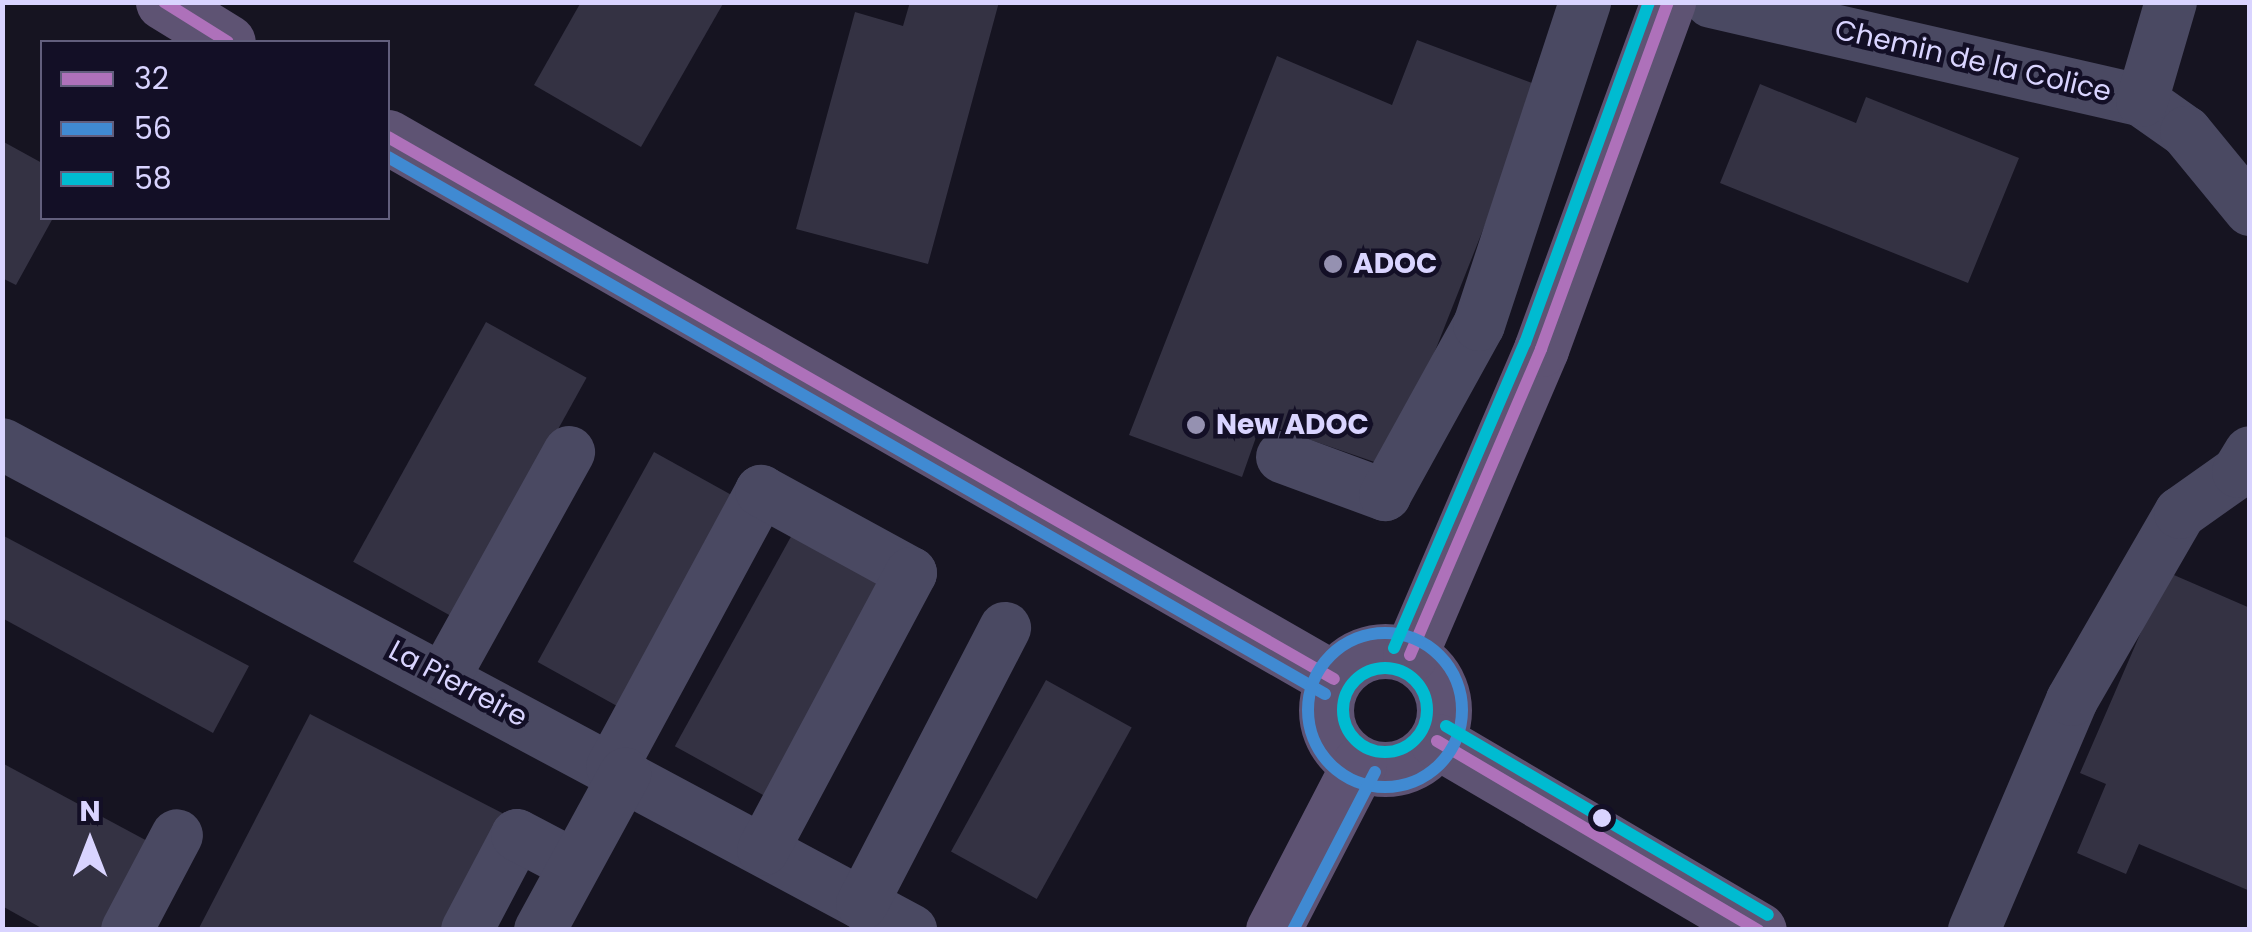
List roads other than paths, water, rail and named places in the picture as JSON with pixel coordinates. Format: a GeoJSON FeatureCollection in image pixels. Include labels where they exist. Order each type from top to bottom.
{"type":"FeatureCollection","features":[{"type":"Feature","properties":{"kind":"main road"},"geometry":{"type":"LineString","coordinates":[[162,2],[225,40]]}},
{"type":"Feature","properties":{"kind":"main road"},"geometry":{"type":"LineString","coordinates":[[1410,655],[1541,350],[1668,2]]}},
{"type":"Feature","properties":{"kind":"main road"},"geometry":{"type":"LineString","coordinates":[[390,137],[1334,679]]}},
{"type":"Feature","properties":{"kind":"main road"},"geometry":{"type":"LineString","coordinates":[[1376,650],[1410,655],[1440,683],[1445,703],[1437,741],[1402,768],[1360,764],[1328,727],[1334,679],[1376,650]]}},
{"type":"Feature","properties":{"kind":"main road"},"geometry":{"type":"LineString","coordinates":[[1437,741],[1758,930]]}},
{"type":"Feature","properties":{"kind":"main road"},"geometry":{"type":"LineString","coordinates":[[1274,930],[1360,764]]}},
{"type":"Feature","properties":{"kind":"street"},"geometry":{"type":"LineString","coordinates":[[1282,456],[1385,495],[1479,325],[1585,2]]}},
{"type":"Feature","properties":{"kind":"street","name":"Chemin de la Colice"},"geometry":{"type":"LineString","coordinates":[[1711,2],[2142,102],[2186,132],[2250,210]]}},
{"type":"Feature","properties":{"kind":"street"},"geometry":{"type":"LineString","coordinates":[[2142,102],[2172,2]]}},
{"type":"Feature","properties":{"kind":"street","name":"La Pierreire"},"geometry":{"type":"LineString","coordinates":[[2,444],[445,676],[911,930]]}},
{"type":"Feature","properties":{"kind":"street"},"geometry":{"type":"LineString","coordinates":[[445,676],[569,452]]}},
{"type":"Feature","properties":{"kind":"street"},"geometry":{"type":"LineString","coordinates":[[1974,930],[2072,700],[2180,513],[2238,472],[2250,452]]}},
{"type":"Feature","properties":{"kind":"street"},"geometry":{"type":"LineString","coordinates":[[540,930],[761,492],[911,573],[763,850]]}},
{"type":"Feature","properties":{"kind":"street"},"geometry":{"type":"LineString","coordinates":[[862,904],[1005,628]]}},
{"type":"Feature","properties":{"kind":"street"},"geometry":{"type":"LineString","coordinates":[[127,930],[176,835]]}},
{"type":"Feature","properties":{"kind":"street"},"geometry":{"type":"LineString","coordinates":[[467,930],[516,835],[574,866]]}},
{"type":"Feature","properties":{"kind":"place","name":"ADOC"},"geometry":{"type":"Point","coordinates":[1333,264]}},
{"type":"Feature","properties":{"kind":"place","name":"New ADOC"},"geometry":{"type":"Point","coordinates":[1196,425]}}]}
